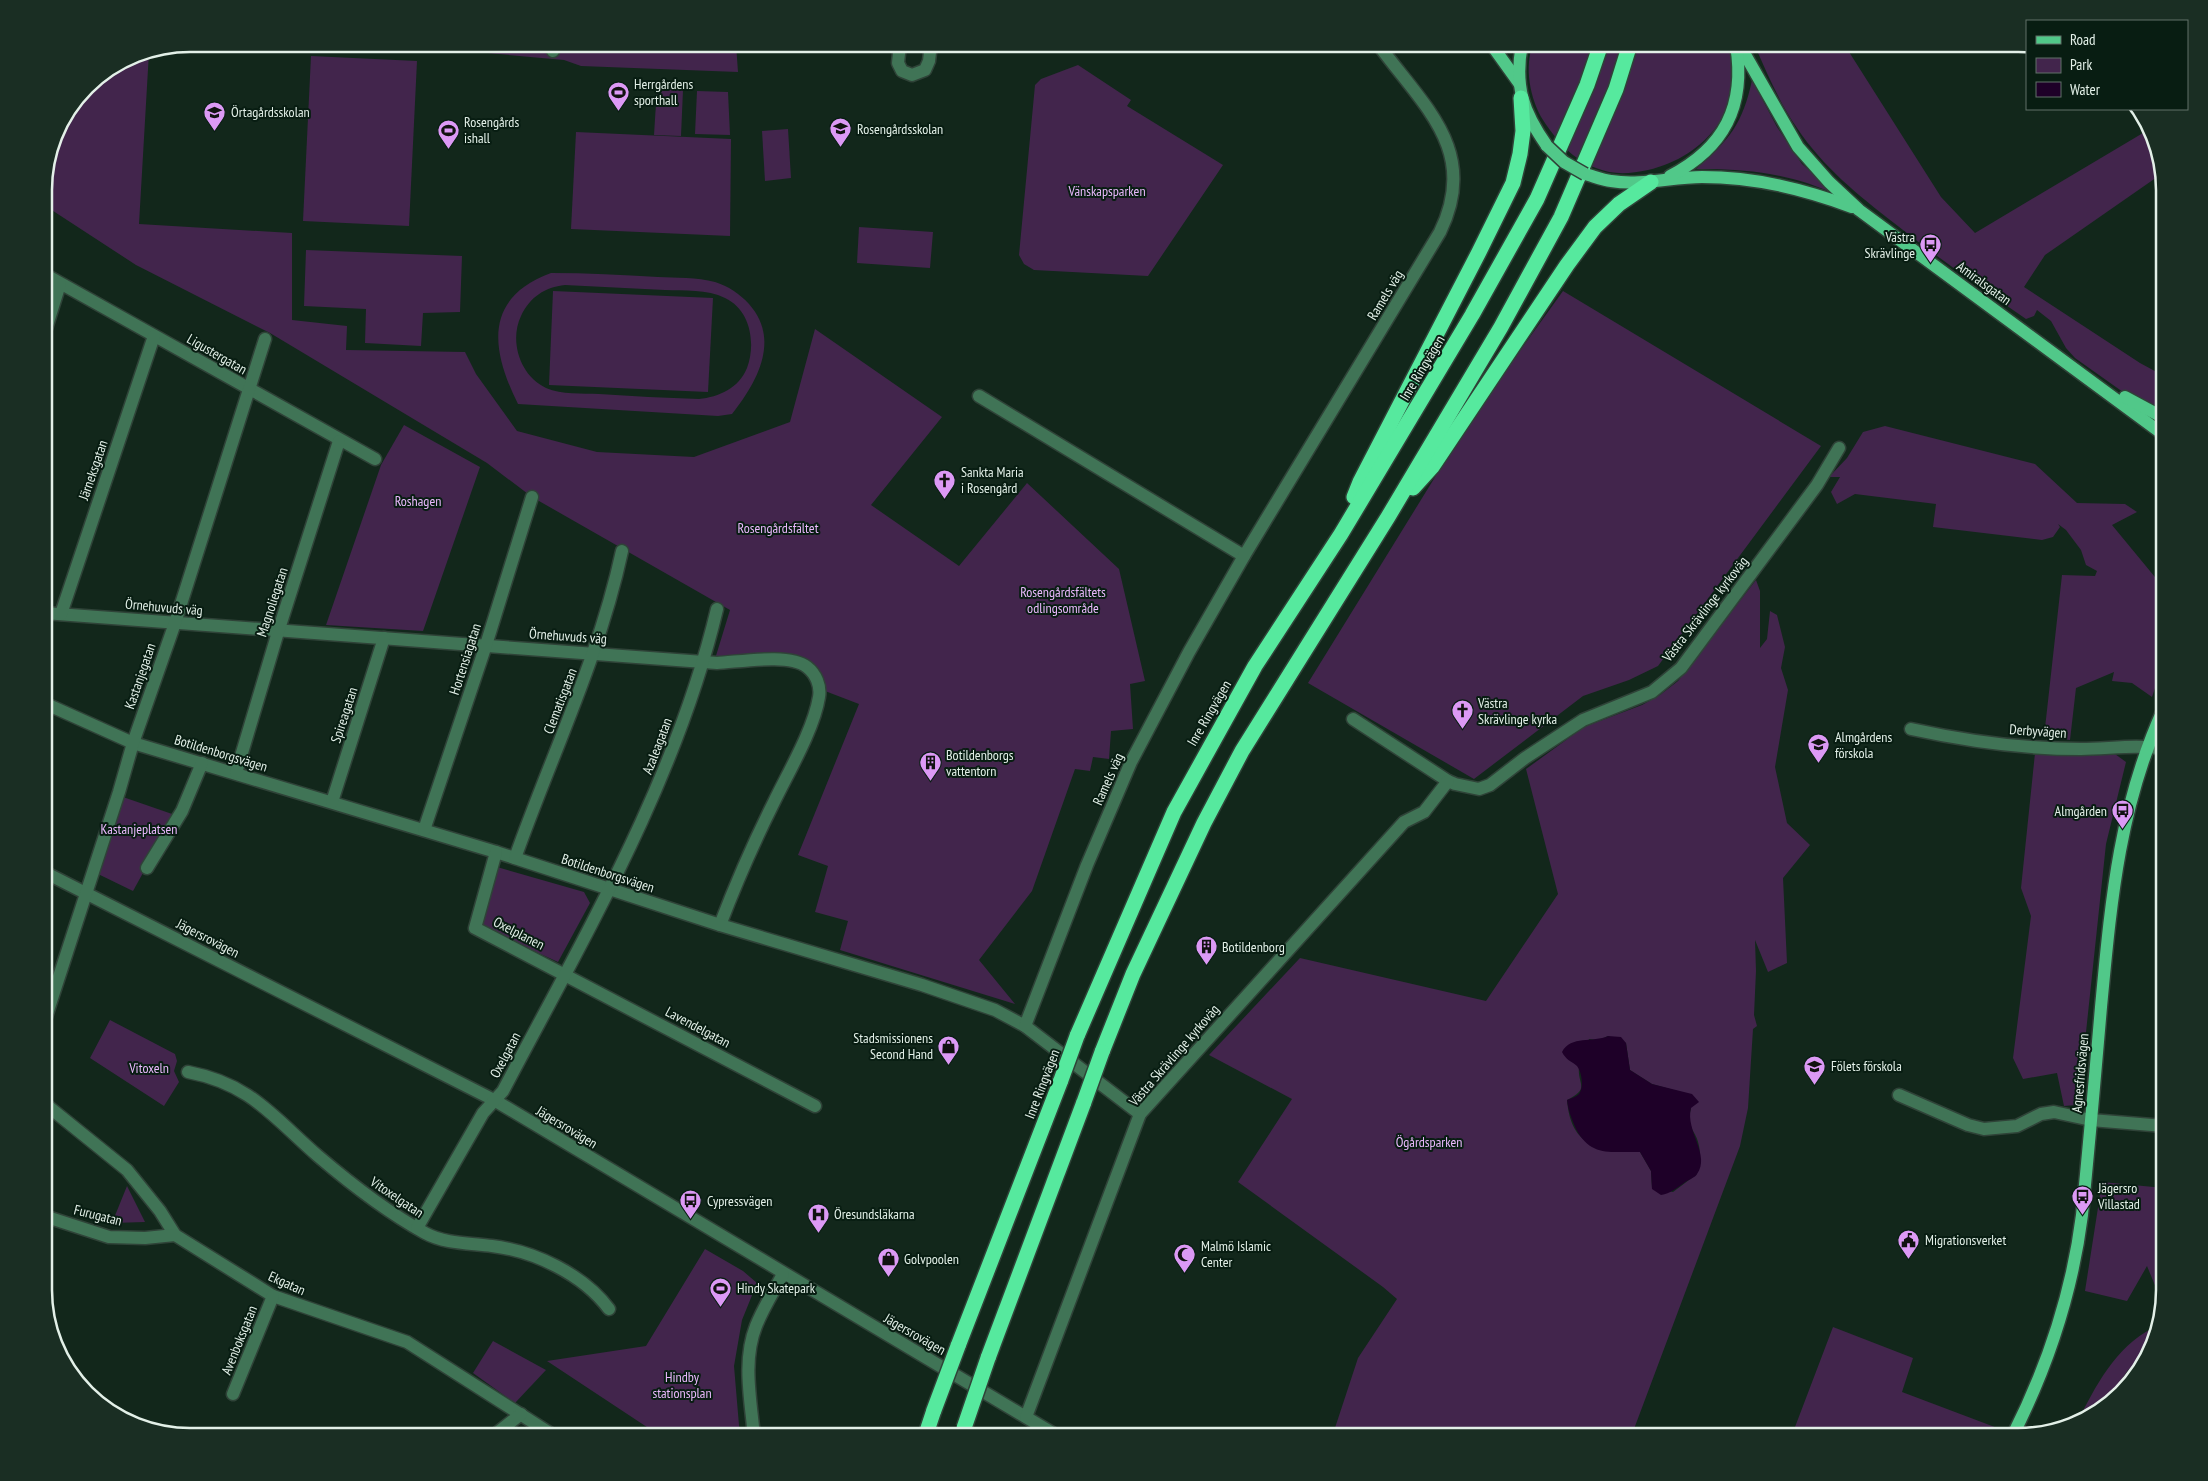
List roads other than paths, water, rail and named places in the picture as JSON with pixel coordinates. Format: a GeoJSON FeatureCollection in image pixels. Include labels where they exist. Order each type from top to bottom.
{"type":"FeatureCollection","features":[{"type":"Feature","properties":{"kind":"highway","name":"Inre Ringvägen"},"geometry":{"type":"LineString","coordinates":[[928,1428],[1077,1036],[1174,812],[1236,697],[1341,534],[1472,315],[1537,199],[1587,85],[1597,52]]}},
{"type":"Feature","properties":{"kind":"highway"},"geometry":{"type":"LineString","coordinates":[[964,1428],[1102,1052],[1133,974],[1204,823],[1242,751],[1388,517],[1501,327],[1561,217],[1616,89],[1628,52]]}},
{"type":"Feature","properties":{"kind":"highway"},"geometry":{"type":"LineString","coordinates":[[1341,534],[1360,482],[1487,237],[1513,182],[1523,131],[1520,91]]}},
{"type":"Feature","properties":{"kind":"highway"},"geometry":{"type":"LineString","coordinates":[[1388,517],[1432,467],[1567,265],[1595,227],[1618,204],[1657,180]]}},
{"type":"Feature","properties":{"kind":"main road","name":"Amiralsgatan"},"geometry":{"type":"LineString","coordinates":[[1496,52],[1520,91],[1531,124],[1547,146],[1564,162],[1585,174],[1610,181],[1704,177],[1767,182],[1816,194],[1859,210]]}},
{"type":"Feature","properties":{"kind":"main road","name":"Amiralsgatan"},"geometry":{"type":"LineString","coordinates":[[1520,91],[1521,52]]}},
{"type":"Feature","properties":{"kind":"main road","name":"Amiralsgatan"},"geometry":{"type":"LineString","coordinates":[[1657,180],[1685,168],[1704,154],[1720,136],[1731,115],[1738,93],[1740,69],[1738,52]]}},
{"type":"Feature","properties":{"kind":"main road","name":"Amiralsgatan"},"geometry":{"type":"LineString","coordinates":[[1742,52],[1798,147],[1829,182],[1859,210],[2156,429]]}},
{"type":"Feature","properties":{"kind":"main road","name":"Amiralsgatan"},"geometry":{"type":"LineString","coordinates":[[2092,380],[2156,414]]}},
{"type":"Feature","properties":{"kind":"main road","name":"Agnesfridsvägen"},"geometry":{"type":"LineString","coordinates":[[2016,1428],[2045,1366],[2069,1290],[2082,1216],[2109,916],[2118,852],[2133,794],[2156,728]]}},
{"type":"Feature","properties":{"kind":"street"},"geometry":{"type":"LineString","coordinates":[[899,52],[898,62],[902,71],[912,75],[926,70],[930,52]]}},
{"type":"Feature","properties":{"kind":"street","name":"Ramels väg"},"geometry":{"type":"LineString","coordinates":[[1025,1026],[1087,865],[1127,771],[1189,652],[1244,556],[1440,232],[1450,212],[1455,177],[1453,160],[1447,142],[1436,120],[1384,52]]}},
{"type":"Feature","properties":{"kind":"street","name":"Ligustergatan"},"geometry":{"type":"LineString","coordinates":[[53,280],[375,459]]}},
{"type":"Feature","properties":{"kind":"street"},"geometry":{"type":"LineString","coordinates":[[53,306],[60,284]]}},
{"type":"Feature","properties":{"kind":"street","name":"Järneksgatan"},"geometry":{"type":"LineString","coordinates":[[61,614],[154,336]]}},
{"type":"Feature","properties":{"kind":"street","name":"Kastanjegatan"},"geometry":{"type":"LineString","coordinates":[[53,995],[133,742],[175,622],[265,339]]}},
{"type":"Feature","properties":{"kind":"street"},"geometry":{"type":"LineString","coordinates":[[979,396],[1244,556]]}},
{"type":"Feature","properties":{"kind":"street","name":"Magnoliegatan"},"geometry":{"type":"LineString","coordinates":[[236,773],[278,632],[340,441]]}},
{"type":"Feature","properties":{"kind":"street","name":"Västra Skrävlinge kyrkoväg"},"geometry":{"type":"LineString","coordinates":[[1353,719],[1448,781],[1474,788],[1490,785],[1525,758],[1583,720],[1652,692],[1681,668],[1756,569],[1817,484],[1839,448]]}},
{"type":"Feature","properties":{"kind":"street","name":"Hortensiagatan"},"geometry":{"type":"LineString","coordinates":[[424,830],[486,645],[532,497]]}},
{"type":"Feature","properties":{"kind":"street","name":"Clematisgatan"},"geometry":{"type":"LineString","coordinates":[[515,858],[594,654],[613,593],[622,551]]}},
{"type":"Feature","properties":{"kind":"street","name":"Azaleagatan"},"geometry":{"type":"LineString","coordinates":[[608,889],[665,770],[704,662],[717,609]]}},
{"type":"Feature","properties":{"kind":"street","name":"Örnehuvuds väg"},"geometry":{"type":"LineString","coordinates":[[53,614],[175,622],[278,632],[486,645],[717,663],[784,660],[800,663],[812,672],[817,680],[819,695],[798,753],[760,829],[720,925]]}},
{"type":"Feature","properties":{"kind":"street","name":"Spireagatan"},"geometry":{"type":"LineString","coordinates":[[332,802],[384,638]]}},
{"type":"Feature","properties":{"kind":"street","name":"Botildenborgsvägen"},"geometry":{"type":"LineString","coordinates":[[53,707],[133,742],[496,852],[720,925],[922,985],[995,1010],[1025,1026],[1140,1114]]}},
{"type":"Feature","properties":{"kind":"street","name":"Derbyvägen"},"geometry":{"type":"LineString","coordinates":[[1911,729],[1942,736],[2044,748],[2081,749],[2119,746],[2156,747]]}},
{"type":"Feature","properties":{"kind":"street"},"geometry":{"type":"LineString","coordinates":[[147,868],[182,811],[202,763]]}},
{"type":"Feature","properties":{"kind":"street","name":"Västra Skrävlinge kyrkoväg"},"geometry":{"type":"LineString","coordinates":[[1026,1417],[1140,1114],[1404,822],[1424,812],[1448,781]]}},
{"type":"Feature","properties":{"kind":"street","name":"Oxelplanen"},"geometry":{"type":"LineString","coordinates":[[496,852],[475,928],[566,974]]}},
{"type":"Feature","properties":{"kind":"street","name":"Jägersrovägen"},"geometry":{"type":"LineString","coordinates":[[53,876],[494,1100],[1044,1428]]}},
{"type":"Feature","properties":{"kind":"street","name":"Oxelgatan"},"geometry":{"type":"LineString","coordinates":[[417,1228],[483,1113],[504,1091],[566,974],[608,889]]}},
{"type":"Feature","properties":{"kind":"street","name":"Lavendelgatan"},"geometry":{"type":"LineString","coordinates":[[566,974],[816,1106]]}},
{"type":"Feature","properties":{"kind":"street","name":"Vitoxelgatan"},"geometry":{"type":"LineString","coordinates":[[188,1072],[205,1075],[253,1097],[356,1188],[428,1235],[448,1241],[494,1246],[527,1254],[562,1269],[599,1296],[609,1309]]}},
{"type":"Feature","properties":{"kind":"street"},"geometry":{"type":"LineString","coordinates":[[1899,1095],[1968,1125],[1984,1129],[2016,1126],[2041,1114],[2054,1112],[2091,1120],[2156,1125]]}},
{"type":"Feature","properties":{"kind":"street","name":"Ekgatan"},"geometry":{"type":"LineString","coordinates":[[53,1110],[127,1170],[160,1211],[175,1236],[273,1296],[407,1342],[542,1428]]}},
{"type":"Feature","properties":{"kind":"street","name":"Furugatan"},"geometry":{"type":"LineString","coordinates":[[53,1219],[109,1237],[146,1238],[175,1236]]}},
{"type":"Feature","properties":{"kind":"street"},"geometry":{"type":"LineString","coordinates":[[753,1428],[748,1370],[749,1351],[756,1327],[783,1274]]}},
{"type":"Feature","properties":{"kind":"street","name":"Avenboksgatan"},"geometry":{"type":"LineString","coordinates":[[233,1394],[273,1296]]}},
{"type":"Feature","properties":{"kind":"street"},"geometry":{"type":"LineString","coordinates":[[503,1428],[521,1414]]}},
{"type":"Feature","properties":{"kind":"water"},"geometry":{"type":"Polygon","coordinates":[[[1608,1036],[1621,1037],[1626,1043],[1630,1070],[1652,1084],[1692,1094],[1699,1102],[1691,1108],[1690,1117],[1700,1151],[1701,1167],[1695,1177],[1668,1193],[1661,1195],[1652,1189],[1651,1171],[1640,1152],[1611,1152],[1595,1149],[1582,1138],[1572,1119],[1567,1100],[1579,1094],[1582,1088],[1582,1080],[1577,1066],[1567,1059],[1562,1052],[1571,1043],[1608,1036]]]}},
{"type":"Feature","properties":{"kind":"place","name":"Herrgårdens sporthall"},"geometry":{"type":"Point","coordinates":[618,111]}},
{"type":"Feature","properties":{"kind":"place","name":"Örtagårdsskolan"},"geometry":{"type":"Point","coordinates":[215,131]}},
{"type":"Feature","properties":{"kind":"place","name":"Rosengårdsskolan"},"geometry":{"type":"Point","coordinates":[841,148]}},
{"type":"Feature","properties":{"kind":"place","name":"Rosengårds ishall"},"geometry":{"type":"Point","coordinates":[448,149]}},
{"type":"Feature","properties":{"kind":"place","name":"Västra Skrävlinge"},"geometry":{"type":"Point","coordinates":[1931,264]}},
{"type":"Feature","properties":{"kind":"place","name":"Sankta Maria i Rosengård"},"geometry":{"type":"Point","coordinates":[945,499]}},
{"type":"Feature","properties":{"kind":"place","name":"Västra Skrävlinge kyrka"},"geometry":{"type":"Point","coordinates":[1462,730]}},
{"type":"Feature","properties":{"kind":"place","name":"Almgårdens förskola"},"geometry":{"type":"Point","coordinates":[1819,764]}},
{"type":"Feature","properties":{"kind":"place","name":"Botildenborgs vattentorn"},"geometry":{"type":"Point","coordinates":[930,782]}},
{"type":"Feature","properties":{"kind":"place","name":"Almgården"},"geometry":{"type":"Point","coordinates":[2123,830]}},
{"type":"Feature","properties":{"kind":"place","name":"Botildenborg"},"geometry":{"type":"Point","coordinates":[1206,966]}},
{"type":"Feature","properties":{"kind":"place","name":"Stadsmissionens Second Hand"},"geometry":{"type":"Point","coordinates":[949,1065]}},
{"type":"Feature","properties":{"kind":"place","name":"Fölets förskola"},"geometry":{"type":"Point","coordinates":[1815,1085]}},
{"type":"Feature","properties":{"kind":"place","name":"Jägersro Villastad"},"geometry":{"type":"Point","coordinates":[2082,1215]}},
{"type":"Feature","properties":{"kind":"place","name":"Cypressvägen"},"geometry":{"type":"Point","coordinates":[691,1220]}},
{"type":"Feature","properties":{"kind":"place","name":"Öresundsläkarna"},"geometry":{"type":"Point","coordinates":[818,1233]}},
{"type":"Feature","properties":{"kind":"place","name":"Migrationsverket"},"geometry":{"type":"Point","coordinates":[1909,1259]}},
{"type":"Feature","properties":{"kind":"place","name":"Malmö Islamic Center"},"geometry":{"type":"Point","coordinates":[1185,1273]}},
{"type":"Feature","properties":{"kind":"place","name":"Golvpoolen"},"geometry":{"type":"Point","coordinates":[888,1278]}},
{"type":"Feature","properties":{"kind":"place","name":"Hindy Skatepark"},"geometry":{"type":"Point","coordinates":[721,1307]}},
{"type":"Feature","properties":{"kind":"park label","name":"Vänskapsparken"},"geometry":{"type":"Point","coordinates":[1107,191]}},
{"type":"Feature","properties":{"kind":"park label","name":"Roshagen"},"geometry":{"type":"Point","coordinates":[418,501]}},
{"type":"Feature","properties":{"kind":"park label","name":"Rosengårdsfältet"},"geometry":{"type":"Point","coordinates":[778,528]}},
{"type":"Feature","properties":{"kind":"park label","name":"Rosengårdsfältets odlingsområde"},"geometry":{"type":"Point","coordinates":[1063,600]}},
{"type":"Feature","properties":{"kind":"park label","name":"Kastanjeplatsen"},"geometry":{"type":"Point","coordinates":[139,829]}},
{"type":"Feature","properties":{"kind":"park label","name":"Vitoxeln"},"geometry":{"type":"Point","coordinates":[149,1068]}},
{"type":"Feature","properties":{"kind":"park label","name":"Ögårdsparken"},"geometry":{"type":"Point","coordinates":[1429,1142]}},
{"type":"Feature","properties":{"kind":"park label","name":"Hindby stationsplan"},"geometry":{"type":"Point","coordinates":[682,1385]}}]}
